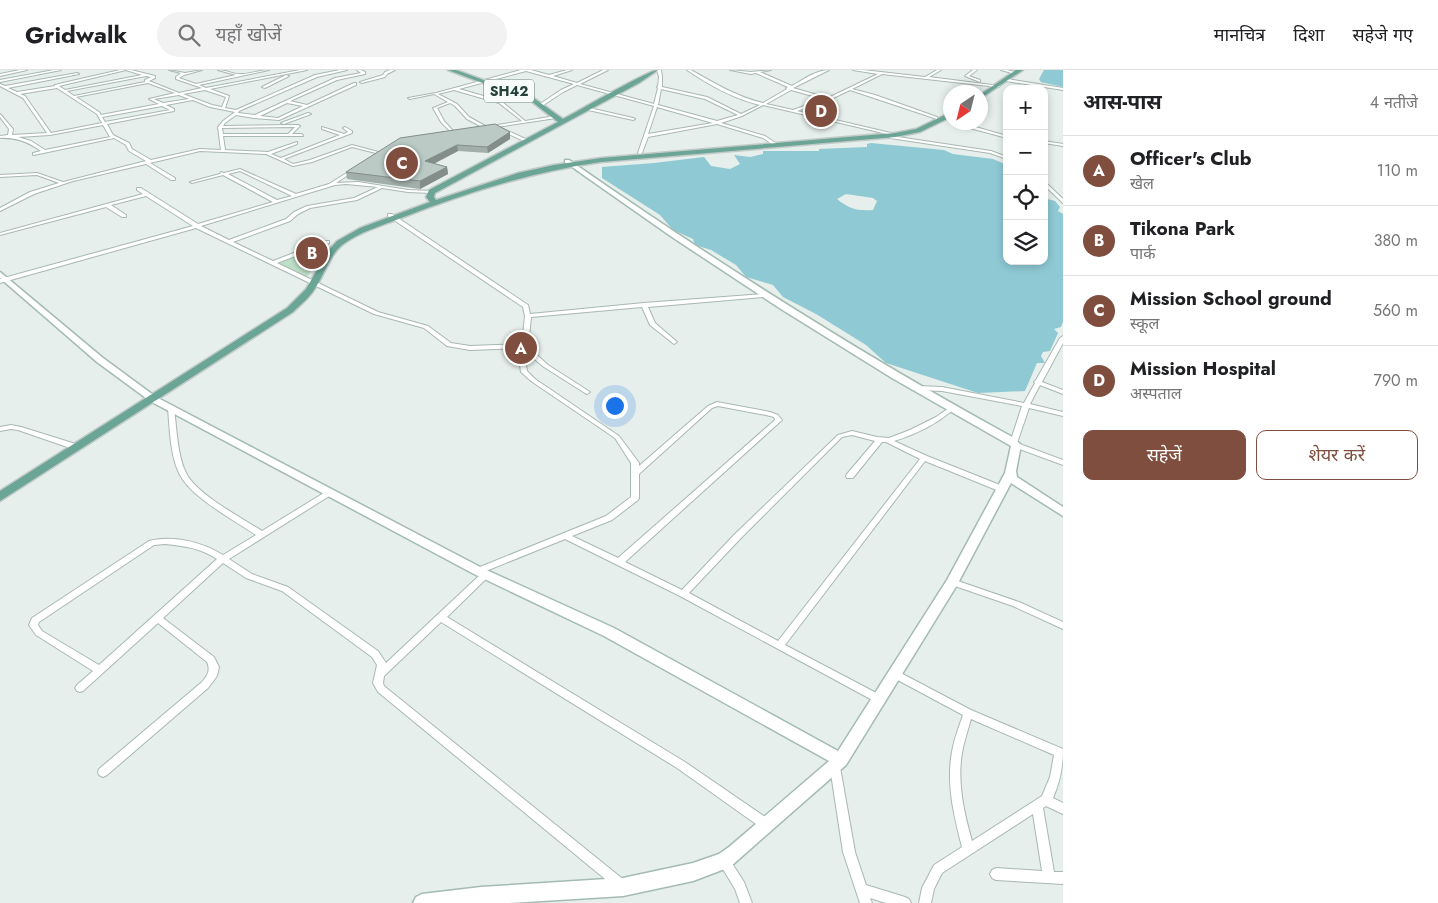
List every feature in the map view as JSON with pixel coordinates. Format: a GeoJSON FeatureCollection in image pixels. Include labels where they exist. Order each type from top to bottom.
{"type":"FeatureCollection","features":[{"type":"Feature","properties":{"kind":"main road","name":"SH42"},"geometry":{"type":"LineString","coordinates":[[451,70],[541,105],[558,119]]}},
{"type":"Feature","properties":{"kind":"main road"},"geometry":{"type":"LineString","coordinates":[[0,487],[66,444],[149,397],[290,310],[301,300],[310,282],[340,243],[363,230],[432,198],[527,141],[558,119],[614,94],[657,70]]}},
{"type":"Feature","properties":{"kind":"main road"},"geometry":{"type":"LineString","coordinates":[[988,88],[1007,80],[1020,70]]}},
{"type":"Feature","properties":{"kind":"main road"},"geometry":{"type":"LineString","coordinates":[[988,89],[1014,71]]}},
{"type":"Feature","properties":{"kind":"main road"},"geometry":{"type":"LineString","coordinates":[[939,119],[943,116]]}},
{"type":"Feature","properties":{"kind":"main road"},"geometry":{"type":"LineString","coordinates":[[432,198],[569,163],[640,153],[889,135],[918,131],[943,117]]}},
{"type":"Feature","properties":{"kind":"main road"},"geometry":{"type":"LineString","coordinates":[[569,163],[775,144]]}},
{"type":"Feature","properties":{"kind":"main road"},"geometry":{"type":"LineString","coordinates":[[0,497],[149,397]]}},
{"type":"Feature","properties":{"kind":"street"},"geometry":{"type":"LineString","coordinates":[[0,74],[24,70]]}},
{"type":"Feature","properties":{"kind":"street"},"geometry":{"type":"LineString","coordinates":[[0,81],[59,70]]}},
{"type":"Feature","properties":{"kind":"street"},"geometry":{"type":"LineString","coordinates":[[69,70],[84,79],[94,82],[138,73]]}},
{"type":"Feature","properties":{"kind":"street"},"geometry":{"type":"LineString","coordinates":[[18,93],[125,70],[155,78],[146,81],[149,82]]}},
{"type":"Feature","properties":{"kind":"street"},"geometry":{"type":"LineString","coordinates":[[171,70],[183,74]]}},
{"type":"Feature","properties":{"kind":"street"},"geometry":{"type":"LineString","coordinates":[[200,70],[176,77],[228,97],[222,108]]}},
{"type":"Feature","properties":{"kind":"street"},"geometry":{"type":"LineString","coordinates":[[222,71],[229,70]]}},
{"type":"Feature","properties":{"kind":"street"},"geometry":{"type":"LineString","coordinates":[[195,85],[267,70]]}},
{"type":"Feature","properties":{"kind":"street"},"geometry":{"type":"LineString","coordinates":[[0,137],[50,134],[173,110],[151,99],[305,70]]}},
{"type":"Feature","properties":{"kind":"street"},"geometry":{"type":"LineString","coordinates":[[223,150],[220,127],[224,120],[316,76],[345,70]]}},
{"type":"Feature","properties":{"kind":"street"},"geometry":{"type":"LineString","coordinates":[[254,117],[339,79],[364,73],[359,70]]}},
{"type":"Feature","properties":{"kind":"street"},"geometry":{"type":"LineString","coordinates":[[362,82],[384,76],[393,70]]}},
{"type":"Feature","properties":{"kind":"street"},"geometry":{"type":"LineString","coordinates":[[410,98],[435,94],[526,70],[715,122],[764,137],[775,144]]}},
{"type":"Feature","properties":{"kind":"street"},"geometry":{"type":"LineString","coordinates":[[548,76],[570,70]]}},
{"type":"Feature","properties":{"kind":"street"},"geometry":{"type":"LineString","coordinates":[[541,105],[554,95],[606,70]]}},
{"type":"Feature","properties":{"kind":"street"},"geometry":{"type":"LineString","coordinates":[[640,153],[656,106],[662,75],[657,70]]}},
{"type":"Feature","properties":{"kind":"street"},"geometry":{"type":"LineString","coordinates":[[689,70],[741,98],[762,105],[794,111],[889,135],[1003,156]]}},
{"type":"Feature","properties":{"kind":"street"},"geometry":{"type":"LineString","coordinates":[[732,70],[756,72],[769,70]]}},
{"type":"Feature","properties":{"kind":"street"},"geometry":{"type":"LineString","coordinates":[[645,136],[740,115],[827,70]]}},
{"type":"Feature","properties":{"kind":"street"},"geometry":{"type":"LineString","coordinates":[[855,70],[993,85]]}},
{"type":"Feature","properties":{"kind":"street"},"geometry":{"type":"LineString","coordinates":[[896,74],[902,70]]}},
{"type":"Feature","properties":{"kind":"street"},"geometry":{"type":"LineString","coordinates":[[925,78],[939,70]]}},
{"type":"Feature","properties":{"kind":"street"},"geometry":{"type":"LineString","coordinates":[[975,70],[966,76],[993,85]]}},
{"type":"Feature","properties":{"kind":"street"},"geometry":{"type":"LineString","coordinates":[[1003,70],[1014,71]]}},
{"type":"Feature","properties":{"kind":"street"},"geometry":{"type":"LineString","coordinates":[[222,71],[249,80]]}},
{"type":"Feature","properties":{"kind":"street"},"geometry":{"type":"LineString","coordinates":[[264,87],[298,71]]}},
{"type":"Feature","properties":{"kind":"street"},"geometry":{"type":"LineString","coordinates":[[756,72],[789,88],[828,99]]}},
{"type":"Feature","properties":{"kind":"street"},"geometry":{"type":"LineString","coordinates":[[794,111],[828,99],[882,73]]}},
{"type":"Feature","properties":{"kind":"street"},"geometry":{"type":"LineString","coordinates":[[5,87],[77,74]]}},
{"type":"Feature","properties":{"kind":"street"},"geometry":{"type":"LineString","coordinates":[[64,91],[147,75]]}},
{"type":"Feature","properties":{"kind":"street"},"geometry":{"type":"LineString","coordinates":[[1007,80],[1063,89]]}},
{"type":"Feature","properties":{"kind":"street"},"geometry":{"type":"LineString","coordinates":[[74,97],[149,82],[236,113],[278,119],[355,84]]}},
{"type":"Feature","properties":{"kind":"street"},"geometry":{"type":"LineString","coordinates":[[0,85],[18,93],[32,106],[50,134]]}},
{"type":"Feature","properties":{"kind":"street"},"geometry":{"type":"LineString","coordinates":[[56,86],[100,116],[114,137],[128,144],[130,150],[173,179]]}},
{"type":"Feature","properties":{"kind":"street"},"geometry":{"type":"LineString","coordinates":[[293,86],[300,87]]}},
{"type":"Feature","properties":{"kind":"street"},"geometry":{"type":"LineString","coordinates":[[659,87],[706,98],[740,115]]}},
{"type":"Feature","properties":{"kind":"street"},"geometry":{"type":"LineString","coordinates":[[308,88],[322,90]]}},
{"type":"Feature","properties":{"kind":"street"},"geometry":{"type":"LineString","coordinates":[[456,88],[500,102],[525,122]]}},
{"type":"Feature","properties":{"kind":"street"},"geometry":{"type":"LineString","coordinates":[[850,89],[943,120]]}},
{"type":"Feature","properties":{"kind":"street"},"geometry":{"type":"LineString","coordinates":[[329,91],[336,92]]}},
{"type":"Feature","properties":{"kind":"street"},"geometry":{"type":"LineString","coordinates":[[435,94],[451,102],[468,118],[487,128]]}},
{"type":"Feature","properties":{"kind":"street"},"geometry":{"type":"LineString","coordinates":[[100,116],[193,99]]}},
{"type":"Feature","properties":{"kind":"street"},"geometry":{"type":"LineString","coordinates":[[287,102],[307,106]]}},
{"type":"Feature","properties":{"kind":"street"},"geometry":{"type":"LineString","coordinates":[[451,102],[435,108],[442,121],[453,133]]}},
{"type":"Feature","properties":{"kind":"street"},"geometry":{"type":"LineString","coordinates":[[585,108],[633,120]]}},
{"type":"Feature","properties":{"kind":"street"},"geometry":{"type":"LineString","coordinates":[[276,126],[309,114]]}},
{"type":"Feature","properties":{"kind":"street"},"geometry":{"type":"LineString","coordinates":[[0,115],[11,129],[10,136]]}},
{"type":"Feature","properties":{"kind":"street"},"geometry":{"type":"LineString","coordinates":[[475,130],[558,119]]}},
{"type":"Feature","properties":{"kind":"street"},"geometry":{"type":"LineString","coordinates":[[220,127],[298,126],[289,135]]}},
{"type":"Feature","properties":{"kind":"street"},"geometry":{"type":"LineString","coordinates":[[496,126],[527,141]]}},
{"type":"Feature","properties":{"kind":"street"},"geometry":{"type":"LineString","coordinates":[[323,128],[344,135]]}},
{"type":"Feature","properties":{"kind":"street"},"geometry":{"type":"LineString","coordinates":[[282,159],[351,132],[345,128]]}},
{"type":"Feature","properties":{"kind":"street"},"geometry":{"type":"LineString","coordinates":[[981,130],[1003,136]]}},
{"type":"Feature","properties":{"kind":"street"},"geometry":{"type":"LineString","coordinates":[[444,135],[460,132]]}},
{"type":"Feature","properties":{"kind":"street"},"geometry":{"type":"LineString","coordinates":[[222,135],[302,135]]}},
{"type":"Feature","properties":{"kind":"street"},"geometry":{"type":"LineString","coordinates":[[10,136],[30,142],[45,152]]}},
{"type":"Feature","properties":{"kind":"street"},"geometry":{"type":"LineString","coordinates":[[34,154],[114,137]]}},
{"type":"Feature","properties":{"kind":"street"},"geometry":{"type":"LineString","coordinates":[[269,153],[296,143]]}},
{"type":"Feature","properties":{"kind":"street"},"geometry":{"type":"LineString","coordinates":[[1048,143],[1063,145]]}},
{"type":"Feature","properties":{"kind":"street"},"geometry":{"type":"LineString","coordinates":[[0,210],[32,193],[63,183],[200,150],[269,153],[290,164],[301,164],[353,146],[380,153]]}},
{"type":"Feature","properties":{"kind":"street"},"geometry":{"type":"LineString","coordinates":[[374,157],[387,148]]}},
{"type":"Feature","properties":{"kind":"street"},"geometry":{"type":"LineString","coordinates":[[999,154],[1003,152]]}},
{"type":"Feature","properties":{"kind":"street"},"geometry":{"type":"LineString","coordinates":[[569,163],[763,295],[951,409],[1015,444],[1063,464]]}},
{"type":"Feature","properties":{"kind":"street"},"geometry":{"type":"LineString","coordinates":[[327,186],[361,164]]}},
{"type":"Feature","properties":{"kind":"street"},"geometry":{"type":"LineString","coordinates":[[192,182],[222,173],[242,170],[296,196]]}},
{"type":"Feature","properties":{"kind":"street"},"geometry":{"type":"LineString","coordinates":[[222,173],[277,202]]}},
{"type":"Feature","properties":{"kind":"street"},"geometry":{"type":"LineString","coordinates":[[0,176],[38,174],[63,183]]}},
{"type":"Feature","properties":{"kind":"street"},"geometry":{"type":"LineString","coordinates":[[2,278],[197,226],[327,186],[344,183],[432,198]]}},
{"type":"Feature","properties":{"kind":"street"},"geometry":{"type":"LineString","coordinates":[[1048,186],[1063,202]]}},
{"type":"Feature","properties":{"kind":"street"},"geometry":{"type":"LineString","coordinates":[[228,242],[284,222],[296,213],[309,207],[350,200],[380,188]]}},
{"type":"Feature","properties":{"kind":"street"},"geometry":{"type":"LineString","coordinates":[[139,189],[197,226],[376,313],[426,327],[449,345],[476,348],[525,347],[537,360],[588,392]]}},
{"type":"Feature","properties":{"kind":"street"},"geometry":{"type":"LineString","coordinates":[[0,234],[147,194]]}},
{"type":"Feature","properties":{"kind":"street"},"geometry":{"type":"LineString","coordinates":[[107,205],[124,216]]}},
{"type":"Feature","properties":{"kind":"street"},"geometry":{"type":"LineString","coordinates":[[379,675],[442,618],[482,573],[609,518],[635,498],[635,463],[617,437],[524,372],[528,316],[526,306],[392,216]]}},
{"type":"Feature","properties":{"kind":"street"},"geometry":{"type":"LineString","coordinates":[[272,263],[327,242]]}},
{"type":"Feature","properties":{"kind":"street"},"geometry":{"type":"LineString","coordinates":[[2,278],[100,360],[149,397],[482,573],[609,632],[838,763]]}},
{"type":"Feature","properties":{"kind":"street"},"geometry":{"type":"LineString","coordinates":[[528,316],[763,295]]}},
{"type":"Feature","properties":{"kind":"street"},"geometry":{"type":"LineString","coordinates":[[644,306],[652,324],[674,342]]}},
{"type":"Feature","properties":{"kind":"street"},"geometry":{"type":"LineString","coordinates":[[422,903],[555,898],[624,887],[693,872],[724,861],[838,763],[952,582],[1010,474],[1015,444],[1026,405],[1063,338]]}},
{"type":"Feature","properties":{"kind":"street"},"geometry":{"type":"LineString","coordinates":[[1037,382],[1063,392]]}},
{"type":"Feature","properties":{"kind":"street"},"geometry":{"type":"LineString","coordinates":[[917,388],[942,389],[1063,414]]}},
{"type":"Feature","properties":{"kind":"street"},"geometry":{"type":"LineString","coordinates":[[619,562],[778,420],[776,416],[768,413],[717,404],[635,473]]}},
{"type":"Feature","properties":{"kind":"street"},"geometry":{"type":"LineString","coordinates":[[171,409],[183,474],[188,482],[199,492],[262,535]]}},
{"type":"Feature","properties":{"kind":"street"},"geometry":{"type":"LineString","coordinates":[[850,476],[884,440],[936,421],[951,409]]}},
{"type":"Feature","properties":{"kind":"street"},"geometry":{"type":"LineString","coordinates":[[0,429],[19,428],[76,447]]}},
{"type":"Feature","properties":{"kind":"street"},"geometry":{"type":"LineString","coordinates":[[683,594],[834,441],[846,433],[884,440],[1002,489]]}},
{"type":"Feature","properties":{"kind":"street"},"geometry":{"type":"LineString","coordinates":[[779,646],[924,458]]}},
{"type":"Feature","properties":{"kind":"street"},"geometry":{"type":"LineString","coordinates":[[1010,474],[1018,484],[1063,512]]}},
{"type":"Feature","properties":{"kind":"street"},"geometry":{"type":"LineString","coordinates":[[80,688],[223,558],[330,493]]}},
{"type":"Feature","properties":{"kind":"street"},"geometry":{"type":"LineString","coordinates":[[566,536],[683,594],[879,699]]}},
{"type":"Feature","properties":{"kind":"street"},"geometry":{"type":"LineString","coordinates":[[99,670],[39,633],[34,628],[35,620],[152,543],[165,541],[196,545],[210,550],[249,576],[285,589],[375,654],[382,664],[378,683],[389,696],[624,887]]}},
{"type":"Feature","properties":{"kind":"street"},"geometry":{"type":"LineString","coordinates":[[952,582],[1016,604],[1063,626]]}},
{"type":"Feature","properties":{"kind":"street"},"geometry":{"type":"LineString","coordinates":[[103,772],[205,685],[212,676],[214,667],[211,660],[157,618]]}},
{"type":"Feature","properties":{"kind":"street"},"geometry":{"type":"LineString","coordinates":[[442,618],[681,765],[766,825]]}},
{"type":"Feature","properties":{"kind":"street"},"geometry":{"type":"LineString","coordinates":[[895,674],[968,713],[1061,753],[1052,789],[1041,803],[938,868],[928,888],[925,903]]}},
{"type":"Feature","properties":{"kind":"street"},"geometry":{"type":"LineString","coordinates":[[968,713],[956,756],[955,774],[957,806],[968,849]]}},
{"type":"Feature","properties":{"kind":"street"},"geometry":{"type":"LineString","coordinates":[[838,763],[849,852],[866,903]]}},
{"type":"Feature","properties":{"kind":"street"},"geometry":{"type":"LineString","coordinates":[[1041,803],[1063,809]]}},
{"type":"Feature","properties":{"kind":"street"},"geometry":{"type":"LineString","coordinates":[[1041,803],[1049,877]]}},
{"type":"Feature","properties":{"kind":"street"},"geometry":{"type":"LineString","coordinates":[[724,861],[740,886],[746,903]]}},
{"type":"Feature","properties":{"kind":"street"},"geometry":{"type":"LineString","coordinates":[[996,874],[1063,878]]}},
{"type":"Feature","properties":{"kind":"street"},"geometry":{"type":"LineString","coordinates":[[862,890],[905,903]]}},
{"type":"Feature","properties":{"kind":"green space"},"geometry":{"type":"Polygon","coordinates":[[[329,244],[306,278],[275,263],[329,244]]]}},
{"type":"Feature","properties":{"kind":"water"},"geometry":{"type":"Polygon","coordinates":[[[1044,70],[1063,70],[1063,87],[1041,82],[1039,79],[1044,70]]]}},
{"type":"Feature","properties":{"kind":"water"},"geometry":{"type":"Polygon","coordinates":[[[871,143],[944,150],[953,154],[993,159],[1003,163],[1003,265],[1048,265],[1048,199],[1055,201],[1060,207],[1058,211],[1063,214],[1063,322],[1061,327],[1054,329],[1058,333],[1050,351],[1043,352],[1041,356],[1045,363],[1037,363],[1025,391],[978,393],[886,363],[866,345],[816,314],[783,297],[773,285],[746,277],[736,265],[711,250],[695,245],[693,239],[673,230],[660,215],[602,178],[602,167],[704,157],[711,166],[730,169],[740,164],[734,155],[750,157],[763,154],[763,151],[819,151],[819,149],[867,147],[867,144],[871,143]],[[846,194],[837,199],[845,205],[858,210],[873,210],[877,201],[873,198],[846,194]]]}},
{"type":"Feature","properties":{"kind":"building"},"geometry":{"type":"Polygon","coordinates":[[[495,124],[510,132],[487,147],[457,145],[425,161],[447,167],[420,181],[346,172],[400,138],[495,124]]]}},
{"type":"Feature","properties":{"kind":"place","name":"Mission Hospital"},"geometry":{"type":"Point","coordinates":[821,111]}},
{"type":"Feature","properties":{"kind":"place","name":"Mission School ground"},"geometry":{"type":"Point","coordinates":[402,163]}},
{"type":"Feature","properties":{"kind":"place","name":"Tikona Park"},"geometry":{"type":"Point","coordinates":[312,253]}},
{"type":"Feature","properties":{"kind":"place","name":"Officer's Club"},"geometry":{"type":"Point","coordinates":[521,348]}}]}
